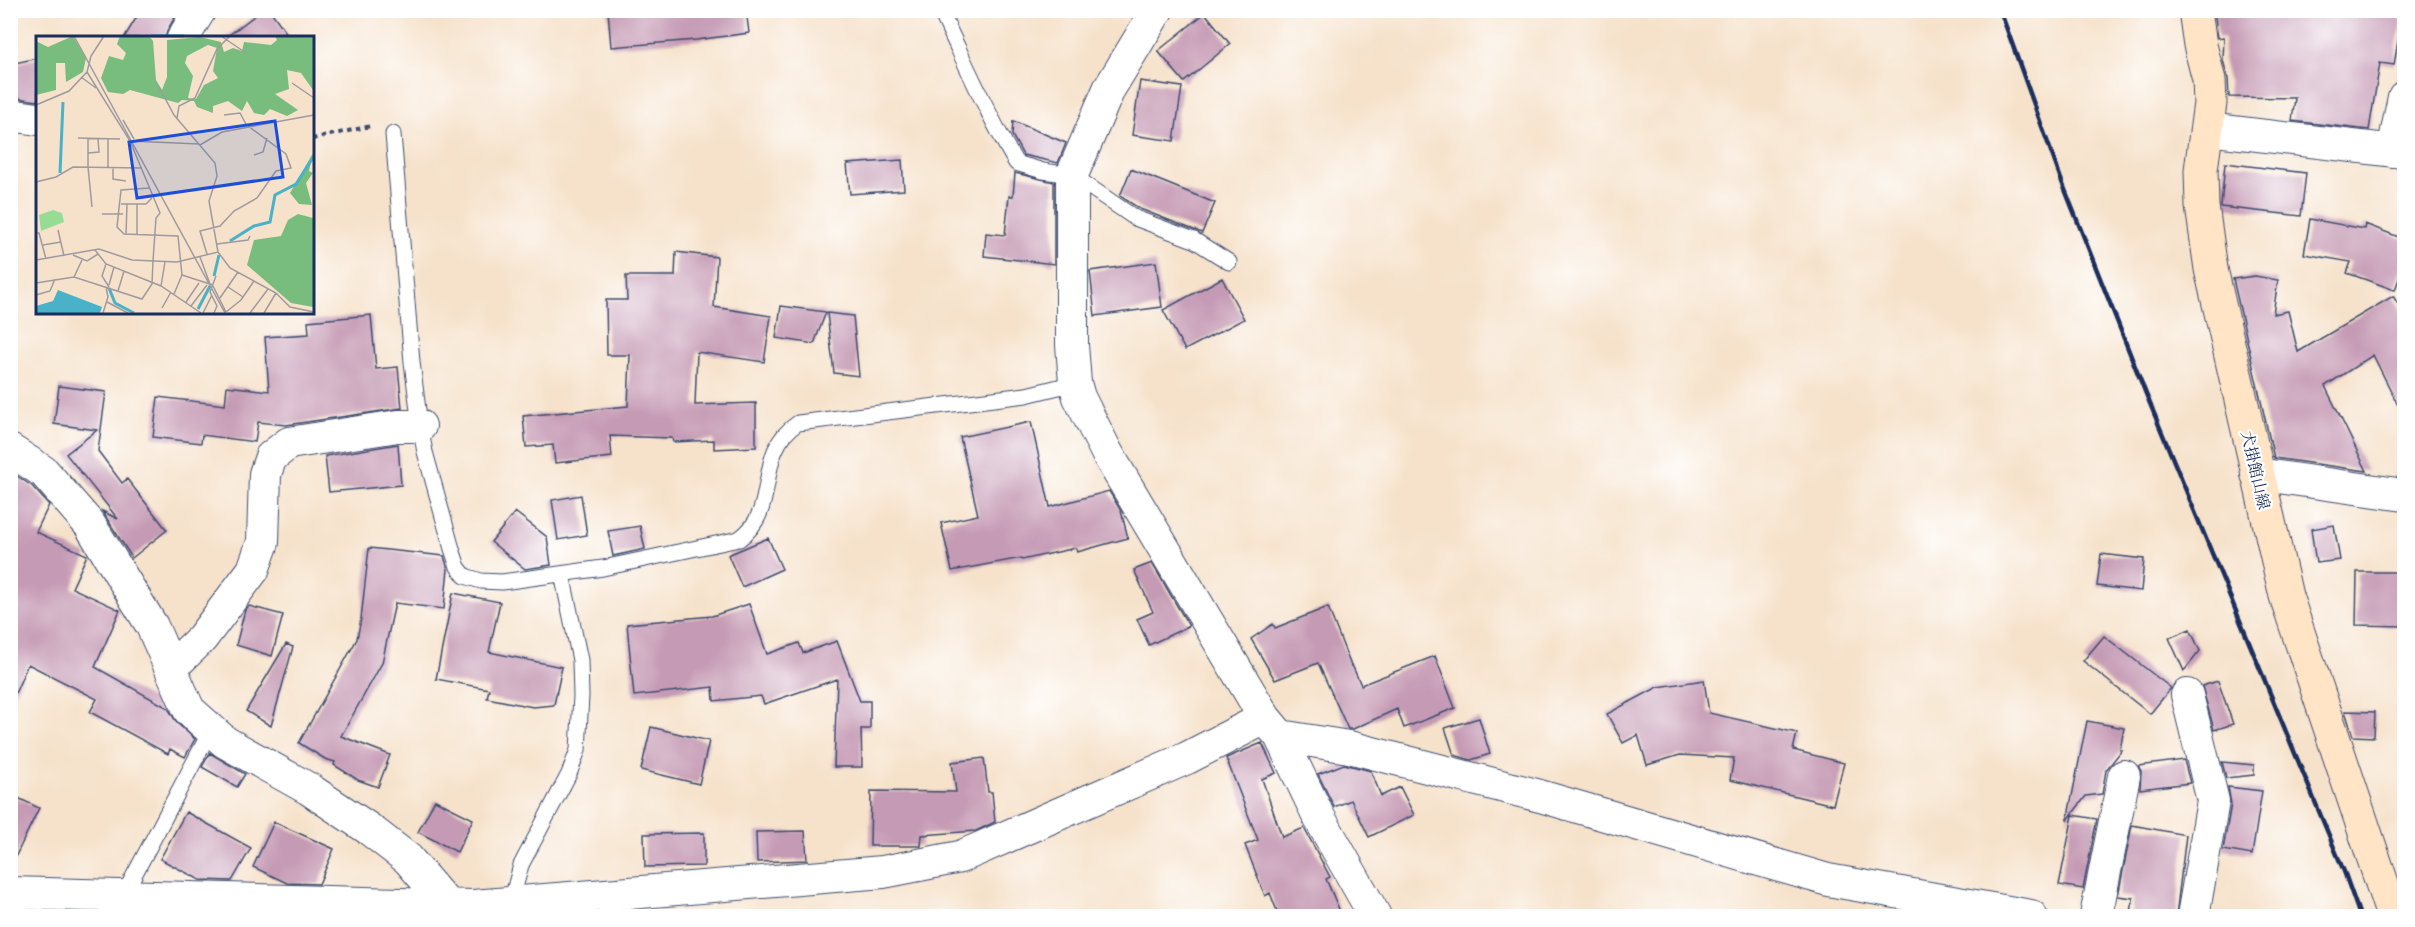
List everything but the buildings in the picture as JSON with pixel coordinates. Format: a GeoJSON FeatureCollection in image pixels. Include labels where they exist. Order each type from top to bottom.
{"type":"FeatureCollection","features":[{"type":"Feature","properties":{"kind":"main road","name":"犬掛館山線"},"geometry":{"type":"LineString","coordinates":[[2195,10],[2200,45],[2209,80],[2210,103],[2201,170],[2205,238],[2286,596],[2393,916]]}},
{"type":"Feature","properties":{"kind":"street"},"geometry":{"type":"LineString","coordinates":[[184,36],[200,10]]}},
{"type":"Feature","properties":{"kind":"street"},"geometry":{"type":"LineString","coordinates":[[1157,10],[1109,88],[1072,175],[1072,345],[1079,398],[1107,453],[1273,727],[1319,817],[1375,916]]}},
{"type":"Feature","properties":{"kind":"street"},"geometry":{"type":"LineString","coordinates":[[2207,129],[2398,152],[2404,97]]}},
{"type":"Feature","properties":{"kind":"street"},"geometry":{"type":"LineString","coordinates":[[10,115],[36,119]]}},
{"type":"Feature","properties":{"kind":"street"},"geometry":{"type":"LineString","coordinates":[[172,666],[202,638],[254,570],[263,542],[265,474],[272,457],[289,443],[398,426],[420,426]]}},
{"type":"Feature","properties":{"kind":"street"},"geometry":{"type":"LineString","coordinates":[[10,450],[44,472],[90,525],[152,626],[172,666],[189,710],[225,742],[309,789],[369,829],[408,859],[466,910]]}},
{"type":"Feature","properties":{"kind":"street"},"geometry":{"type":"LineString","coordinates":[[2257,474],[2404,495]]}},
{"type":"Feature","properties":{"kind":"street"},"geometry":{"type":"LineString","coordinates":[[2187,695],[2213,801],[2193,916]]}},
{"type":"Feature","properties":{"kind":"street"},"geometry":{"type":"LineString","coordinates":[[10,893],[466,910],[511,903],[883,872],[960,857],[1176,763],[1273,727],[1540,796],[1828,880],[2031,916]]}},
{"type":"Feature","properties":{"kind":"street"},"geometry":{"type":"LineString","coordinates":[[2096,916],[2124,776]]}},
{"type":"Feature","properties":{"kind":"lane"},"geometry":{"type":"LineString","coordinates":[[940,10],[980,92],[990,120],[1016,163],[1043,171],[1072,175],[1136,219],[1194,240],[1229,262]]}},
{"type":"Feature","properties":{"kind":"lane"},"geometry":{"type":"LineString","coordinates":[[393,134],[409,329],[420,426],[452,549],[458,567],[465,576],[482,581],[502,582],[562,574],[739,539],[752,530],[759,516],[775,445],[786,430],[798,423],[1026,396],[1076,383]]}},
{"type":"Feature","properties":{"kind":"lane"},"geometry":{"type":"LineString","coordinates":[[511,903],[522,865],[569,774],[578,750],[580,660],[562,574]]}},
{"type":"Feature","properties":{"kind":"lane"},"geometry":{"type":"LineString","coordinates":[[123,896],[211,730]]}},
{"type":"Feature","properties":{"kind":"path"},"geometry":{"type":"LineString","coordinates":[[314,139],[378,125],[393,134]]}},
{"type":"Feature","properties":{"kind":"railway"},"geometry":{"type":"LineString","coordinates":[[2000,10],[2062,182],[2146,394],[2345,874],[2360,916]]}}]}
